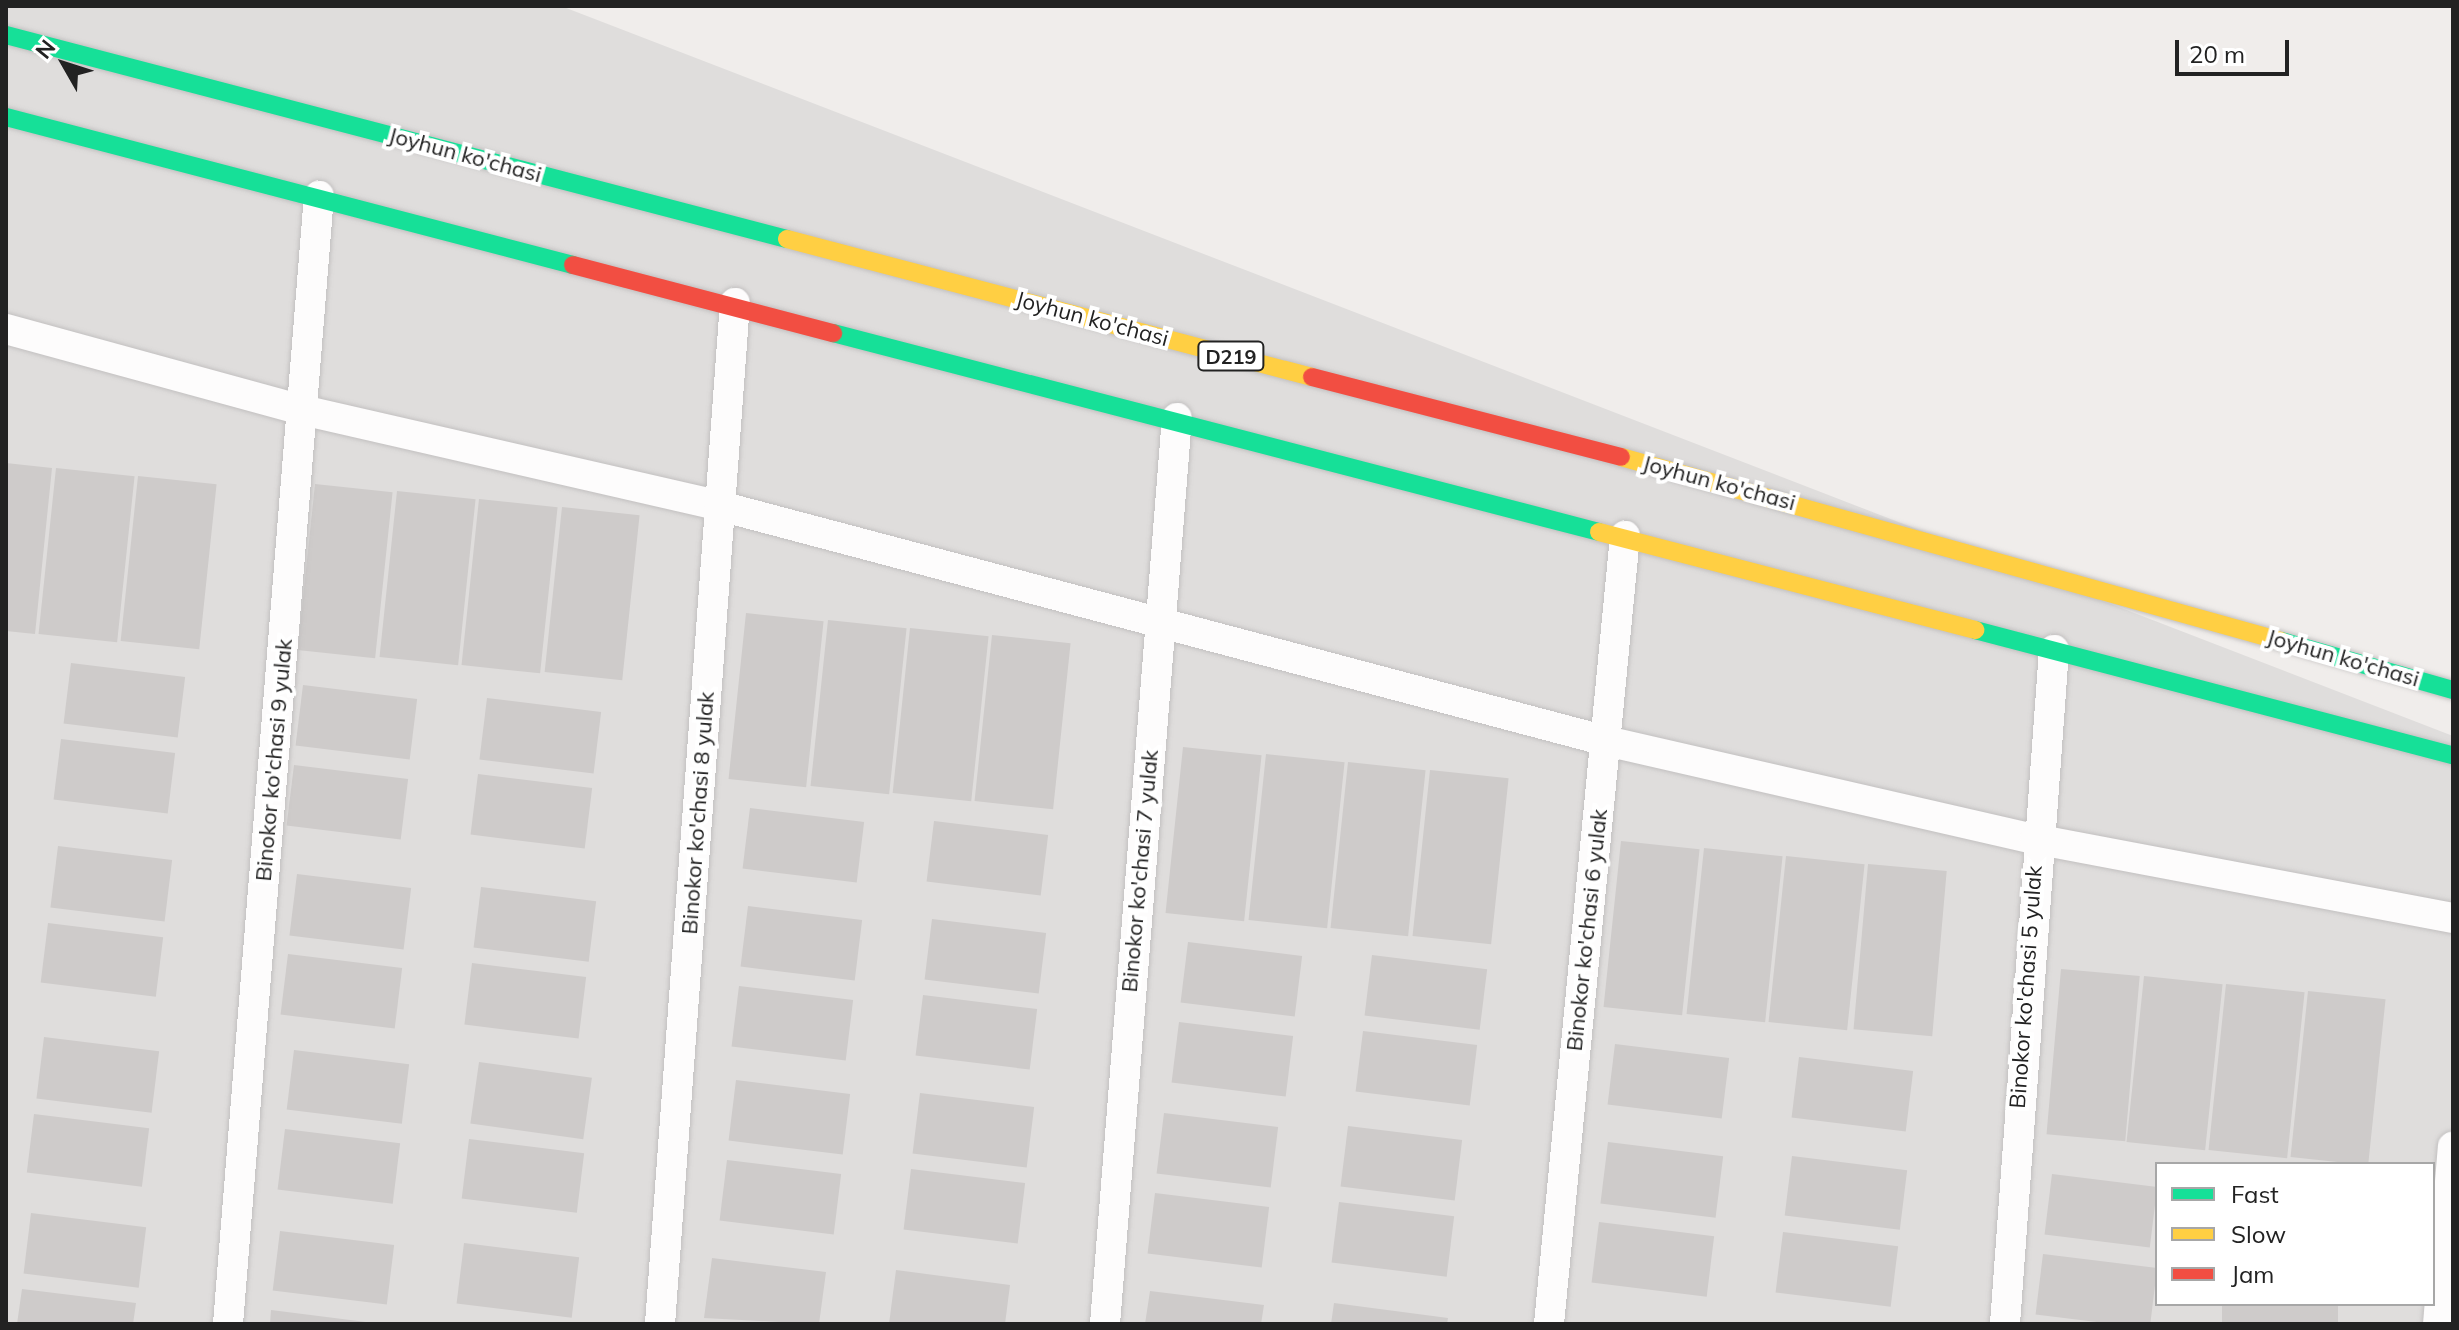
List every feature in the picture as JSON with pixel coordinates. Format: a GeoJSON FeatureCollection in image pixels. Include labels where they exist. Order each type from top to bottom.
{"type":"FeatureCollection","features":[{"type":"Feature","properties":{"kind":"main road","name":"Joyhun ko'chasi"},"geometry":{"type":"LineString","coordinates":[[6,35],[1788,501],[2453,690]]}},
{"type":"Feature","properties":{"kind":"main road"},"geometry":{"type":"LineString","coordinates":[[6,117],[1177,418],[2453,755]]}},
{"type":"Feature","properties":{"kind":"street","name":"Binokor ko'chasi 9 yulak"},"geometry":{"type":"LineString","coordinates":[[228,1324],[319,196]]}},
{"type":"Feature","properties":{"kind":"street","name":"Binokor ko'chasi 8 yulak"},"geometry":{"type":"LineString","coordinates":[[660,1324],[735,303]]}},
{"type":"Feature","properties":{"kind":"street"},"geometry":{"type":"LineString","coordinates":[[6,329],[302,410],[720,506],[1159,628],[1606,741],[2035,839],[2453,918]]}},
{"type":"Feature","properties":{"kind":"street","name":"Binokor ko'chasi 7 yulak"},"geometry":{"type":"LineString","coordinates":[[1105,1324],[1177,418]]}},
{"type":"Feature","properties":{"kind":"street","name":"Binokor ko'chasi 6 yulak"},"geometry":{"type":"LineString","coordinates":[[1549,1324],[1625,536]]}},
{"type":"Feature","properties":{"kind":"street","name":"Binokor ko'chasi 5 yulak"},"geometry":{"type":"LineString","coordinates":[[2005,1324],[2035,839],[2054,650]]}},
{"type":"Feature","properties":{"kind":"street"},"geometry":{"type":"LineString","coordinates":[[2438,1324],[2453,1147]]}},
{"type":"Feature","properties":{"kind":"shaded area"},"geometry":{"type":"Polygon","coordinates":[[[6,6],[561,6],[2453,736],[2453,1324],[6,1324],[6,6]]]}},
{"type":"Feature","properties":{"kind":"building"},"geometry":{"type":"Polygon","coordinates":[[[6,463],[52,468],[35,634],[6,631],[6,463]]]}},
{"type":"Feature","properties":{"kind":"building"},"geometry":{"type":"Polygon","coordinates":[[[56,468],[135,476],[117,642],[39,634],[56,468]]]}},
{"type":"Feature","properties":{"kind":"building"},"geometry":{"type":"Polygon","coordinates":[[[138,476],[217,484],[199,649],[121,641],[138,476]]]}},
{"type":"Feature","properties":{"kind":"building"},"geometry":{"type":"Polygon","coordinates":[[[315,484],[393,492],[375,658],[298,650],[315,484]]]}},
{"type":"Feature","properties":{"kind":"building"},"geometry":{"type":"Polygon","coordinates":[[[397,491],[476,499],[458,665],[380,657],[397,491]]]}},
{"type":"Feature","properties":{"kind":"building"},"geometry":{"type":"Polygon","coordinates":[[[479,499],[558,507],[540,673],[462,665],[479,499]]]}},
{"type":"Feature","properties":{"kind":"building"},"geometry":{"type":"Polygon","coordinates":[[[562,507],[640,515],[622,680],[545,672],[562,507]]]}},
{"type":"Feature","properties":{"kind":"building"},"geometry":{"type":"Polygon","coordinates":[[[746,613],[824,621],[806,787],[729,779],[746,613]]]}},
{"type":"Feature","properties":{"kind":"building"},"geometry":{"type":"Polygon","coordinates":[[[828,620],[907,628],[889,794],[811,786],[828,620]]]}},
{"type":"Feature","properties":{"kind":"building"},"geometry":{"type":"Polygon","coordinates":[[[910,628],[989,636],[971,801],[893,793],[910,628]]]}},
{"type":"Feature","properties":{"kind":"building"},"geometry":{"type":"Polygon","coordinates":[[[992,635],[1071,643],[1053,809],[975,801],[992,635]]]}},
{"type":"Feature","properties":{"kind":"building"},"geometry":{"type":"Polygon","coordinates":[[[71,663],[185,677],[178,738],[64,724],[71,663]]]}},
{"type":"Feature","properties":{"kind":"building"},"geometry":{"type":"Polygon","coordinates":[[[303,685],[417,699],[410,760],[296,746],[303,685]]]}},
{"type":"Feature","properties":{"kind":"building"},"geometry":{"type":"Polygon","coordinates":[[[487,698],[601,712],[594,774],[479,760],[487,698]]]}},
{"type":"Feature","properties":{"kind":"building"},"geometry":{"type":"Polygon","coordinates":[[[61,739],[175,753],[168,814],[54,800],[61,739]]]}},
{"type":"Feature","properties":{"kind":"building"},"geometry":{"type":"Polygon","coordinates":[[[1183,747],[1262,755],[1244,921],[1166,913],[1183,747]]]}},
{"type":"Feature","properties":{"kind":"building"},"geometry":{"type":"Polygon","coordinates":[[[1266,754],[1345,762],[1327,928],[1249,920],[1266,754]]]}},
{"type":"Feature","properties":{"kind":"building"},"geometry":{"type":"Polygon","coordinates":[[[1348,762],[1426,770],[1408,936],[1331,928],[1348,762]]]}},
{"type":"Feature","properties":{"kind":"building"},"geometry":{"type":"Polygon","coordinates":[[[294,765],[408,779],[401,840],[287,826],[294,765]]]}},
{"type":"Feature","properties":{"kind":"building"},"geometry":{"type":"Polygon","coordinates":[[[1430,770],[1509,778],[1491,944],[1413,936],[1430,770]]]}},
{"type":"Feature","properties":{"kind":"building"},"geometry":{"type":"Polygon","coordinates":[[[478,774],[592,788],[585,849],[471,835],[478,774]]]}},
{"type":"Feature","properties":{"kind":"building"},"geometry":{"type":"Polygon","coordinates":[[[750,808],[864,822],[857,883],[743,869],[750,808]]]}},
{"type":"Feature","properties":{"kind":"building"},"geometry":{"type":"Polygon","coordinates":[[[934,821],[1048,835],[1041,896],[927,882],[934,821]]]}},
{"type":"Feature","properties":{"kind":"building"},"geometry":{"type":"Polygon","coordinates":[[[1621,841],[1700,849],[1682,1015],[1604,1007],[1621,841]]]}},
{"type":"Feature","properties":{"kind":"building"},"geometry":{"type":"Polygon","coordinates":[[[58,846],[172,860],[165,922],[50,908],[58,846]]]}},
{"type":"Feature","properties":{"kind":"building"},"geometry":{"type":"Polygon","coordinates":[[[1704,848],[1783,856],[1765,1022],[1687,1014],[1704,848]]]}},
{"type":"Feature","properties":{"kind":"building"},"geometry":{"type":"Polygon","coordinates":[[[1786,856],[1865,864],[1847,1030],[1769,1022],[1786,856]]]}},
{"type":"Feature","properties":{"kind":"building"},"geometry":{"type":"Polygon","coordinates":[[[1868,864],[1947,871],[1932,1036],[1854,1029],[1868,864]]]}},
{"type":"Feature","properties":{"kind":"building"},"geometry":{"type":"Polygon","coordinates":[[[297,874],[411,888],[404,950],[289,936],[297,874]]]}},
{"type":"Feature","properties":{"kind":"building"},"geometry":{"type":"Polygon","coordinates":[[[481,887],[596,901],[589,962],[474,948],[481,887]]]}},
{"type":"Feature","properties":{"kind":"building"},"geometry":{"type":"Polygon","coordinates":[[[748,906],[862,920],[855,981],[741,967],[748,906]]]}},
{"type":"Feature","properties":{"kind":"building"},"geometry":{"type":"Polygon","coordinates":[[[932,919],[1046,933],[1039,994],[925,980],[932,919]]]}},
{"type":"Feature","properties":{"kind":"building"},"geometry":{"type":"Polygon","coordinates":[[[48,923],[163,937],[156,997],[41,983],[48,923]]]}},
{"type":"Feature","properties":{"kind":"building"},"geometry":{"type":"Polygon","coordinates":[[[1188,942],[1302,956],[1295,1017],[1181,1003],[1188,942]]]}},
{"type":"Feature","properties":{"kind":"building"},"geometry":{"type":"Polygon","coordinates":[[[288,954],[402,968],[395,1029],[281,1015],[288,954]]]}},
{"type":"Feature","properties":{"kind":"building"},"geometry":{"type":"Polygon","coordinates":[[[1372,955],[1487,969],[1480,1030],[1365,1016],[1372,955]]]}},
{"type":"Feature","properties":{"kind":"building"},"geometry":{"type":"Polygon","coordinates":[[[472,963],[586,977],[579,1039],[464,1025],[472,963]]]}},
{"type":"Feature","properties":{"kind":"building"},"geometry":{"type":"Polygon","coordinates":[[[2061,969],[2140,976],[2125,1141],[2047,1134],[2061,969]]]}},
{"type":"Feature","properties":{"kind":"building"},"geometry":{"type":"Polygon","coordinates":[[[2144,976],[2223,984],[2205,1150],[2127,1142],[2144,976]]]}},
{"type":"Feature","properties":{"kind":"building"},"geometry":{"type":"Polygon","coordinates":[[[2226,984],[2305,992],[2287,1158],[2209,1150],[2226,984]]]}},
{"type":"Feature","properties":{"kind":"building"},"geometry":{"type":"Polygon","coordinates":[[[739,986],[853,1000],[846,1061],[732,1047],[739,986]]]}},
{"type":"Feature","properties":{"kind":"building"},"geometry":{"type":"Polygon","coordinates":[[[2308,991],[2386,999],[2368,1162],[2291,1157],[2308,991]]]}},
{"type":"Feature","properties":{"kind":"building"},"geometry":{"type":"Polygon","coordinates":[[[923,995],[1037,1009],[1030,1070],[916,1056],[923,995]]]}},
{"type":"Feature","properties":{"kind":"building"},"geometry":{"type":"Polygon","coordinates":[[[1179,1022],[1293,1036],[1286,1097],[1172,1083],[1179,1022]]]}},
{"type":"Feature","properties":{"kind":"building"},"geometry":{"type":"Polygon","coordinates":[[[1363,1031],[1477,1045],[1470,1106],[1356,1092],[1363,1031]]]}},
{"type":"Feature","properties":{"kind":"building"},"geometry":{"type":"Polygon","coordinates":[[[44,1037],[159,1051],[152,1113],[36,1099],[44,1037]]]}},
{"type":"Feature","properties":{"kind":"building"},"geometry":{"type":"Polygon","coordinates":[[[1615,1044],[1729,1058],[1722,1119],[1608,1105],[1615,1044]]]}},
{"type":"Feature","properties":{"kind":"building"},"geometry":{"type":"Polygon","coordinates":[[[294,1050],[409,1064],[402,1124],[287,1110],[294,1050]]]}},
{"type":"Feature","properties":{"kind":"building"},"geometry":{"type":"Polygon","coordinates":[[[1799,1057],[1913,1071],[1906,1132],[1792,1118],[1799,1057]]]}},
{"type":"Feature","properties":{"kind":"building"},"geometry":{"type":"Polygon","coordinates":[[[479,1062],[592,1078],[583,1139],[470,1123],[479,1062]]]}},
{"type":"Feature","properties":{"kind":"building"},"geometry":{"type":"Polygon","coordinates":[[[736,1080],[850,1094],[843,1155],[729,1141],[736,1080]]]}},
{"type":"Feature","properties":{"kind":"building"},"geometry":{"type":"Polygon","coordinates":[[[920,1093],[1034,1107],[1027,1168],[913,1154],[920,1093]]]}},
{"type":"Feature","properties":{"kind":"building"},"geometry":{"type":"Polygon","coordinates":[[[1164,1113],[1278,1127],[1271,1188],[1157,1174],[1164,1113]]]}},
{"type":"Feature","properties":{"kind":"building"},"geometry":{"type":"Polygon","coordinates":[[[34,1114],[149,1128],[142,1187],[27,1173],[34,1114]]]}},
{"type":"Feature","properties":{"kind":"building"},"geometry":{"type":"Polygon","coordinates":[[[1348,1126],[1462,1140],[1455,1201],[1341,1187],[1348,1126]]]}},
{"type":"Feature","properties":{"kind":"building"},"geometry":{"type":"Polygon","coordinates":[[[285,1129],[400,1143],[393,1204],[278,1190],[285,1129]]]}},
{"type":"Feature","properties":{"kind":"building"},"geometry":{"type":"Polygon","coordinates":[[[469,1139],[584,1153],[577,1213],[462,1199],[469,1139]]]}},
{"type":"Feature","properties":{"kind":"building"},"geometry":{"type":"Polygon","coordinates":[[[1608,1142],[1723,1156],[1716,1218],[1600,1204],[1608,1142]]]}},
{"type":"Feature","properties":{"kind":"building"},"geometry":{"type":"Polygon","coordinates":[[[1792,1156],[1907,1170],[1900,1230],[1785,1216],[1792,1156]]]}},
{"type":"Feature","properties":{"kind":"building"},"geometry":{"type":"Polygon","coordinates":[[[727,1160],[841,1174],[834,1235],[720,1221],[727,1160]]]}},
{"type":"Feature","properties":{"kind":"building"},"geometry":{"type":"Polygon","coordinates":[[[911,1169],[1025,1183],[1018,1244],[904,1230],[911,1169]]]}},
{"type":"Feature","properties":{"kind":"building"},"geometry":{"type":"Polygon","coordinates":[[[2052,1174],[2155,1187],[2150,1247],[2045,1235],[2052,1174]]]}},
{"type":"Feature","properties":{"kind":"building"},"geometry":{"type":"Polygon","coordinates":[[[1155,1193],[1269,1207],[1262,1268],[1148,1254],[1155,1193]]]}},
{"type":"Feature","properties":{"kind":"building"},"geometry":{"type":"Polygon","coordinates":[[[1339,1202],[1454,1216],[1447,1277],[1332,1263],[1339,1202]]]}},
{"type":"Feature","properties":{"kind":"building"},"geometry":{"type":"Polygon","coordinates":[[[31,1213],[146,1227],[139,1288],[24,1274],[31,1213]]]}},
{"type":"Feature","properties":{"kind":"building"},"geometry":{"type":"Polygon","coordinates":[[[1599,1222],[1714,1236],[1707,1297],[1592,1283],[1599,1222]]]}},
{"type":"Feature","properties":{"kind":"building"},"geometry":{"type":"Polygon","coordinates":[[[280,1231],[394,1245],[387,1305],[273,1291],[280,1231]]]}},
{"type":"Feature","properties":{"kind":"building"},"geometry":{"type":"Polygon","coordinates":[[[1783,1232],[1898,1246],[1891,1307],[1776,1293],[1783,1232]]]}},
{"type":"Feature","properties":{"kind":"building"},"geometry":{"type":"Polygon","coordinates":[[[464,1243],[579,1257],[572,1318],[457,1304],[464,1243]]]}},
{"type":"Feature","properties":{"kind":"building"},"geometry":{"type":"Polygon","coordinates":[[[2043,1254],[2155,1268],[2150,1324],[2113,1324],[2036,1315],[2043,1254]]]}},
{"type":"Feature","properties":{"kind":"building"},"geometry":{"type":"Polygon","coordinates":[[[712,1258],[826,1272],[819,1324],[704,1318],[712,1258]]]}},
{"type":"Feature","properties":{"kind":"building"},"geometry":{"type":"Polygon","coordinates":[[[896,1270],[1010,1285],[1005,1324],[889,1324],[896,1270]]]}},
{"type":"Feature","properties":{"kind":"building"},"geometry":{"type":"Polygon","coordinates":[[[22,1289],[136,1303],[133,1324],[17,1324],[22,1289]]]}},
{"type":"Feature","properties":{"kind":"building"},"geometry":{"type":"Polygon","coordinates":[[[1150,1291],[1264,1305],[1261,1324],[1145,1324],[1150,1291]]]}},
{"type":"Feature","properties":{"kind":"building"},"geometry":{"type":"Polygon","coordinates":[[[1334,1303],[1448,1318],[1447,1324],[1331,1324],[1334,1303]]]}},
{"type":"Feature","properties":{"kind":"building"},"geometry":{"type":"Polygon","coordinates":[[[2222,1306],[2338,1306],[2338,1323],[2222,1323],[2222,1306]]]}},
{"type":"Feature","properties":{"kind":"building"},"geometry":{"type":"Polygon","coordinates":[[[271,1310],[366,1322],[366,1324],[270,1324],[271,1310]]]}},
{"type":"Feature","properties":{"kind":"traffic: fast"},"geometry":{"type":"LineString","coordinates":[[6,35],[787,239]]}},
{"type":"Feature","properties":{"kind":"traffic: fast"},"geometry":{"type":"LineString","coordinates":[[6,117],[573,265]]}},
{"type":"Feature","properties":{"kind":"traffic: fast"},"geometry":{"type":"LineString","coordinates":[[833,333],[1599,532]]}},
{"type":"Feature","properties":{"kind":"traffic: fast"},"geometry":{"type":"LineString","coordinates":[[1975,630],[2453,755]]}},
{"type":"Feature","properties":{"kind":"traffic: fast"},"geometry":{"type":"LineString","coordinates":[[2281,641],[2453,690]]}},
{"type":"Feature","properties":{"kind":"traffic: slow"},"geometry":{"type":"LineString","coordinates":[[787,239],[1312,377]]}},
{"type":"Feature","properties":{"kind":"traffic: slow"},"geometry":{"type":"LineString","coordinates":[[1621,457],[2281,641]]}},
{"type":"Feature","properties":{"kind":"traffic: slow"},"geometry":{"type":"LineString","coordinates":[[1599,532],[1975,630]]}},
{"type":"Feature","properties":{"kind":"traffic: jam"},"geometry":{"type":"LineString","coordinates":[[573,265],[833,333]]}},
{"type":"Feature","properties":{"kind":"traffic: jam"},"geometry":{"type":"LineString","coordinates":[[1312,377],[1621,457]]}}]}
